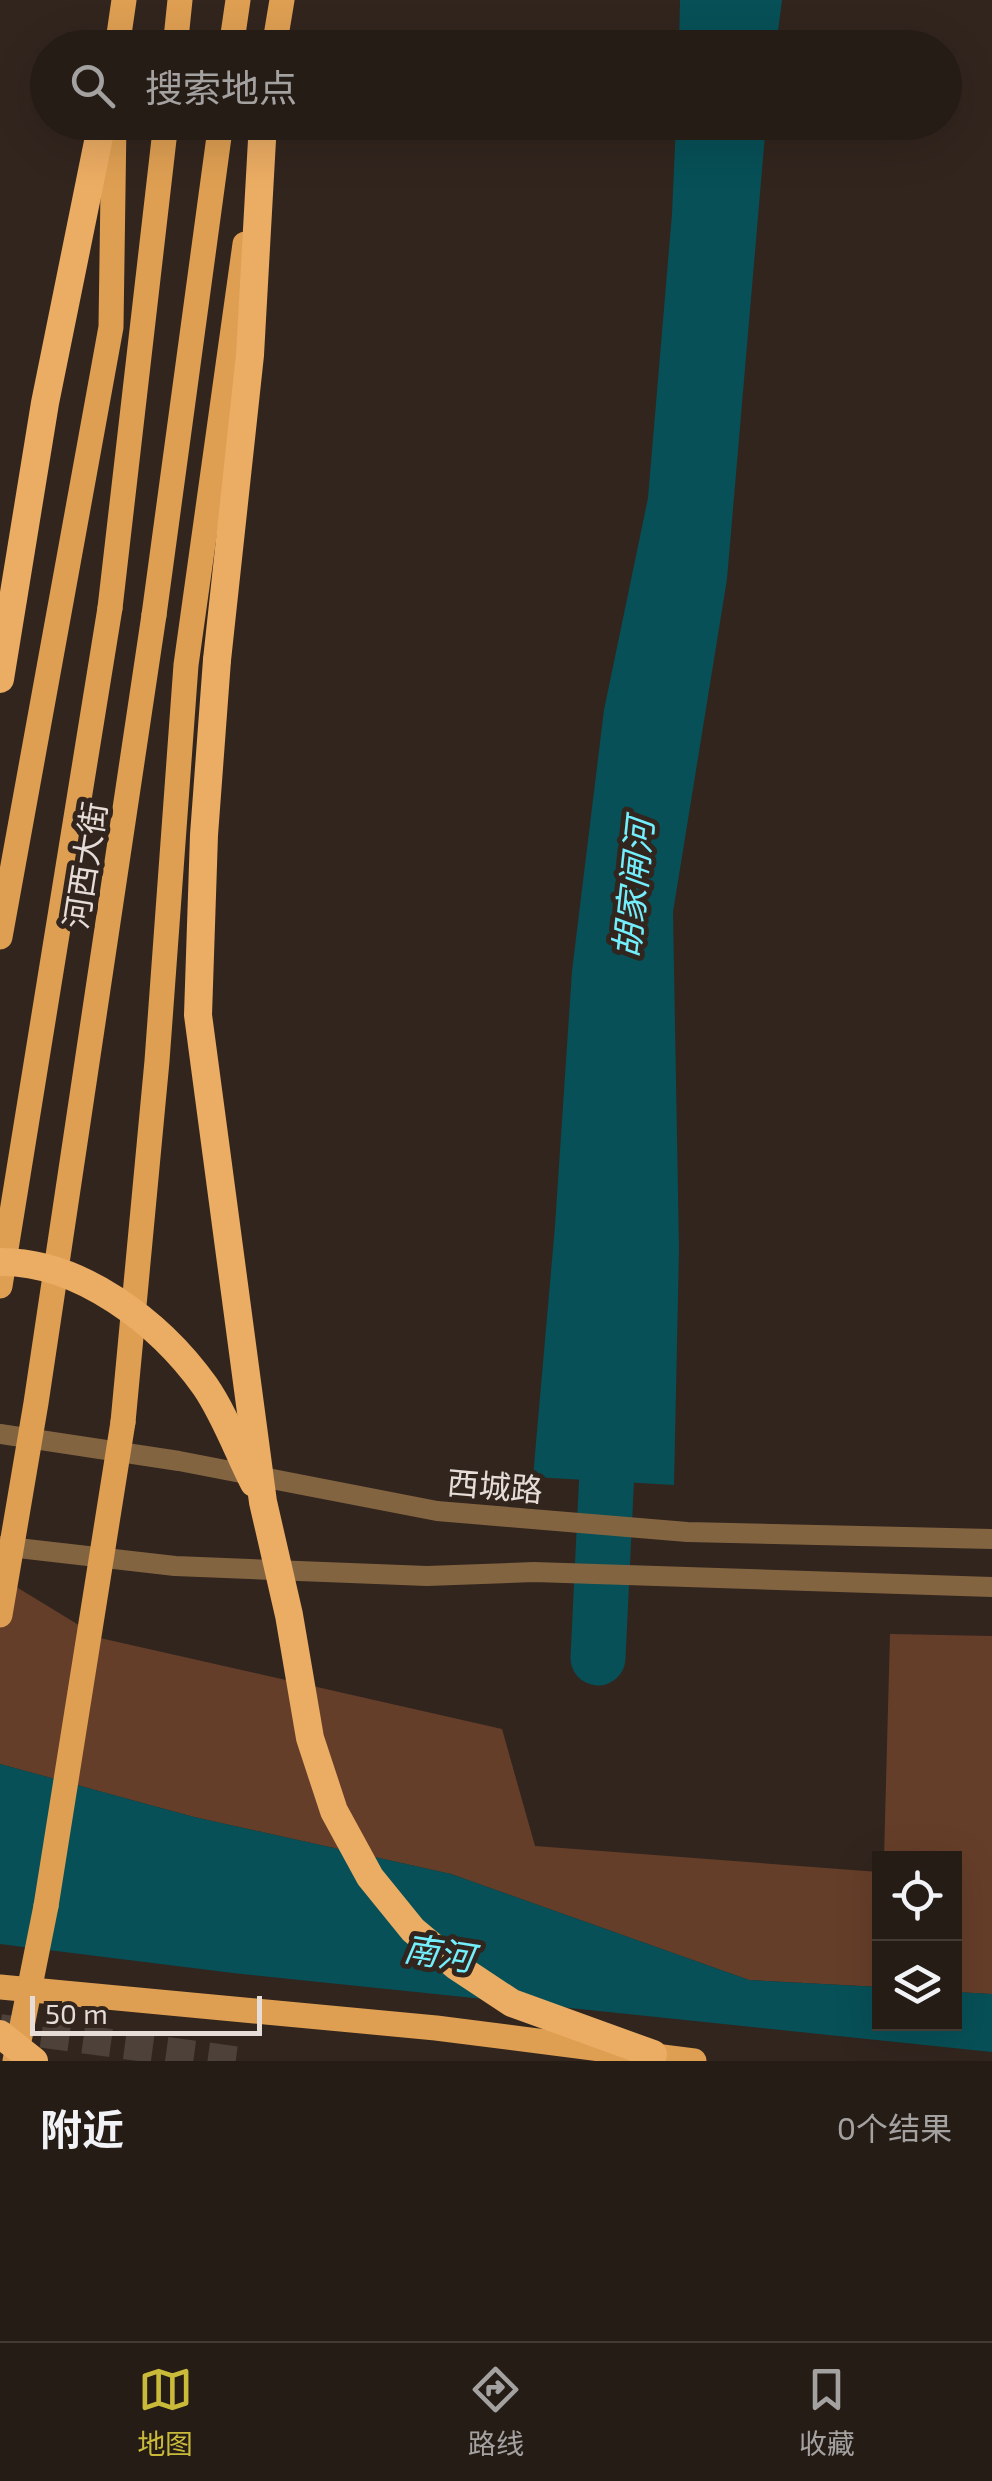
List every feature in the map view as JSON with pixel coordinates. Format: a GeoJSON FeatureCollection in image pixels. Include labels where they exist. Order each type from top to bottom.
{"type":"FeatureCollection","features":[{"type":"Feature","properties":{"kind":"highway"},"geometry":{"type":"LineString","coordinates":[[0,679],[45,404],[98,140]]}},
{"type":"Feature","properties":{"kind":"highway"},"geometry":{"type":"LineString","coordinates":[[262,140],[250,355],[217,660],[204,835],[198,1016],[263,1502],[289,1616],[310,1738],[334,1811],[370,1876],[414,1930],[456,1966],[512,2002],[653,2054]]}},
{"type":"Feature","properties":{"kind":"highway"},"geometry":{"type":"LineString","coordinates":[[0,1262],[22,1262],[73,1276],[114,1300],[162,1336],[206,1388],[263,1502]]}},
{"type":"Feature","properties":{"kind":"highway"},"geometry":{"type":"LineString","coordinates":[[0,2034],[34,2061]]}},
{"type":"Feature","properties":{"kind":"main road"},"geometry":{"type":"LineString","coordinates":[[119,30],[124,0]]}},
{"type":"Feature","properties":{"kind":"main road"},"geometry":{"type":"LineString","coordinates":[[177,30],[180,0]]}},
{"type":"Feature","properties":{"kind":"main road"},"geometry":{"type":"LineString","coordinates":[[234,30],[238,0]]}},
{"type":"Feature","properties":{"kind":"main road"},"geometry":{"type":"LineString","coordinates":[[277,30],[282,0]]}},
{"type":"Feature","properties":{"kind":"main road"},"geometry":{"type":"LineString","coordinates":[[0,937],[111,327],[114,140]]}},
{"type":"Feature","properties":{"kind":"main road","name":"河西大街"},"geometry":{"type":"LineString","coordinates":[[0,1286],[110,608],[164,140]]}},
{"type":"Feature","properties":{"kind":"main road","name":"河西大街"},"geometry":{"type":"LineString","coordinates":[[0,1615],[36,1403],[152,635],[219,140]]}},
{"type":"Feature","properties":{"kind":"main road"},"geometry":{"type":"LineString","coordinates":[[15,2061],[46,1906],[123,1422],[157,1061],[186,665],[260,140]]}},
{"type":"Feature","properties":{"kind":"main road"},"geometry":{"type":"LineString","coordinates":[[0,1987],[436,2028],[694,2061]]}},
{"type":"Feature","properties":{"kind":"street","name":"西城路"},"geometry":{"type":"LineString","coordinates":[[0,1434],[179,1461],[437,1511],[687,1532],[992,1540]]}},
{"type":"Feature","properties":{"kind":"street"},"geometry":{"type":"LineString","coordinates":[[0,1546],[175,1566],[427,1576],[534,1572],[992,1588]]}},
{"type":"Feature","properties":{"kind":"shaded area"},"geometry":{"type":"Polygon","coordinates":[[[0,1577],[100,1638],[502,1729],[535,1846],[872,1871],[872,1987],[749,1980],[451,1874],[194,1817],[0,1764],[0,1577]]]}},
{"type":"Feature","properties":{"kind":"shaded area"},"geometry":{"type":"Polygon","coordinates":[[[890,1634],[992,1636],[992,1994],[962,1992],[962,1851],[884,1851],[890,1634]]]}},
{"type":"Feature","properties":{"kind":"water"},"geometry":{"type":"Polygon","coordinates":[[[680,0],[782,0],[778,30],[679,30],[680,0]]]}},
{"type":"Feature","properties":{"kind":"water"},"geometry":{"type":"Polygon","coordinates":[[[675,140],[765,140],[727,579],[673,912],[679,1250],[674,1485],[533,1477],[572,971],[604,710],[648,498],[675,140]]]}},
{"type":"Feature","properties":{"kind":"water","name":"南河"},"geometry":{"type":"Polygon","coordinates":[[[0,1764],[194,1817],[451,1874],[749,1980],[872,1987],[872,2031],[962,2031],[962,1992],[992,1994],[992,2052],[233,1973],[0,1944],[0,1764]]]}},
{"type":"Feature","properties":{"kind":"waterway","name":"胡家闸河"},"geometry":{"type":"LineString","coordinates":[[598,1658],[610,1408]]}},
{"type":"Feature","properties":{"kind":"tunnel"},"geometry":{"type":"LineString","coordinates":[[0,2028],[241,2061]]}}]}
